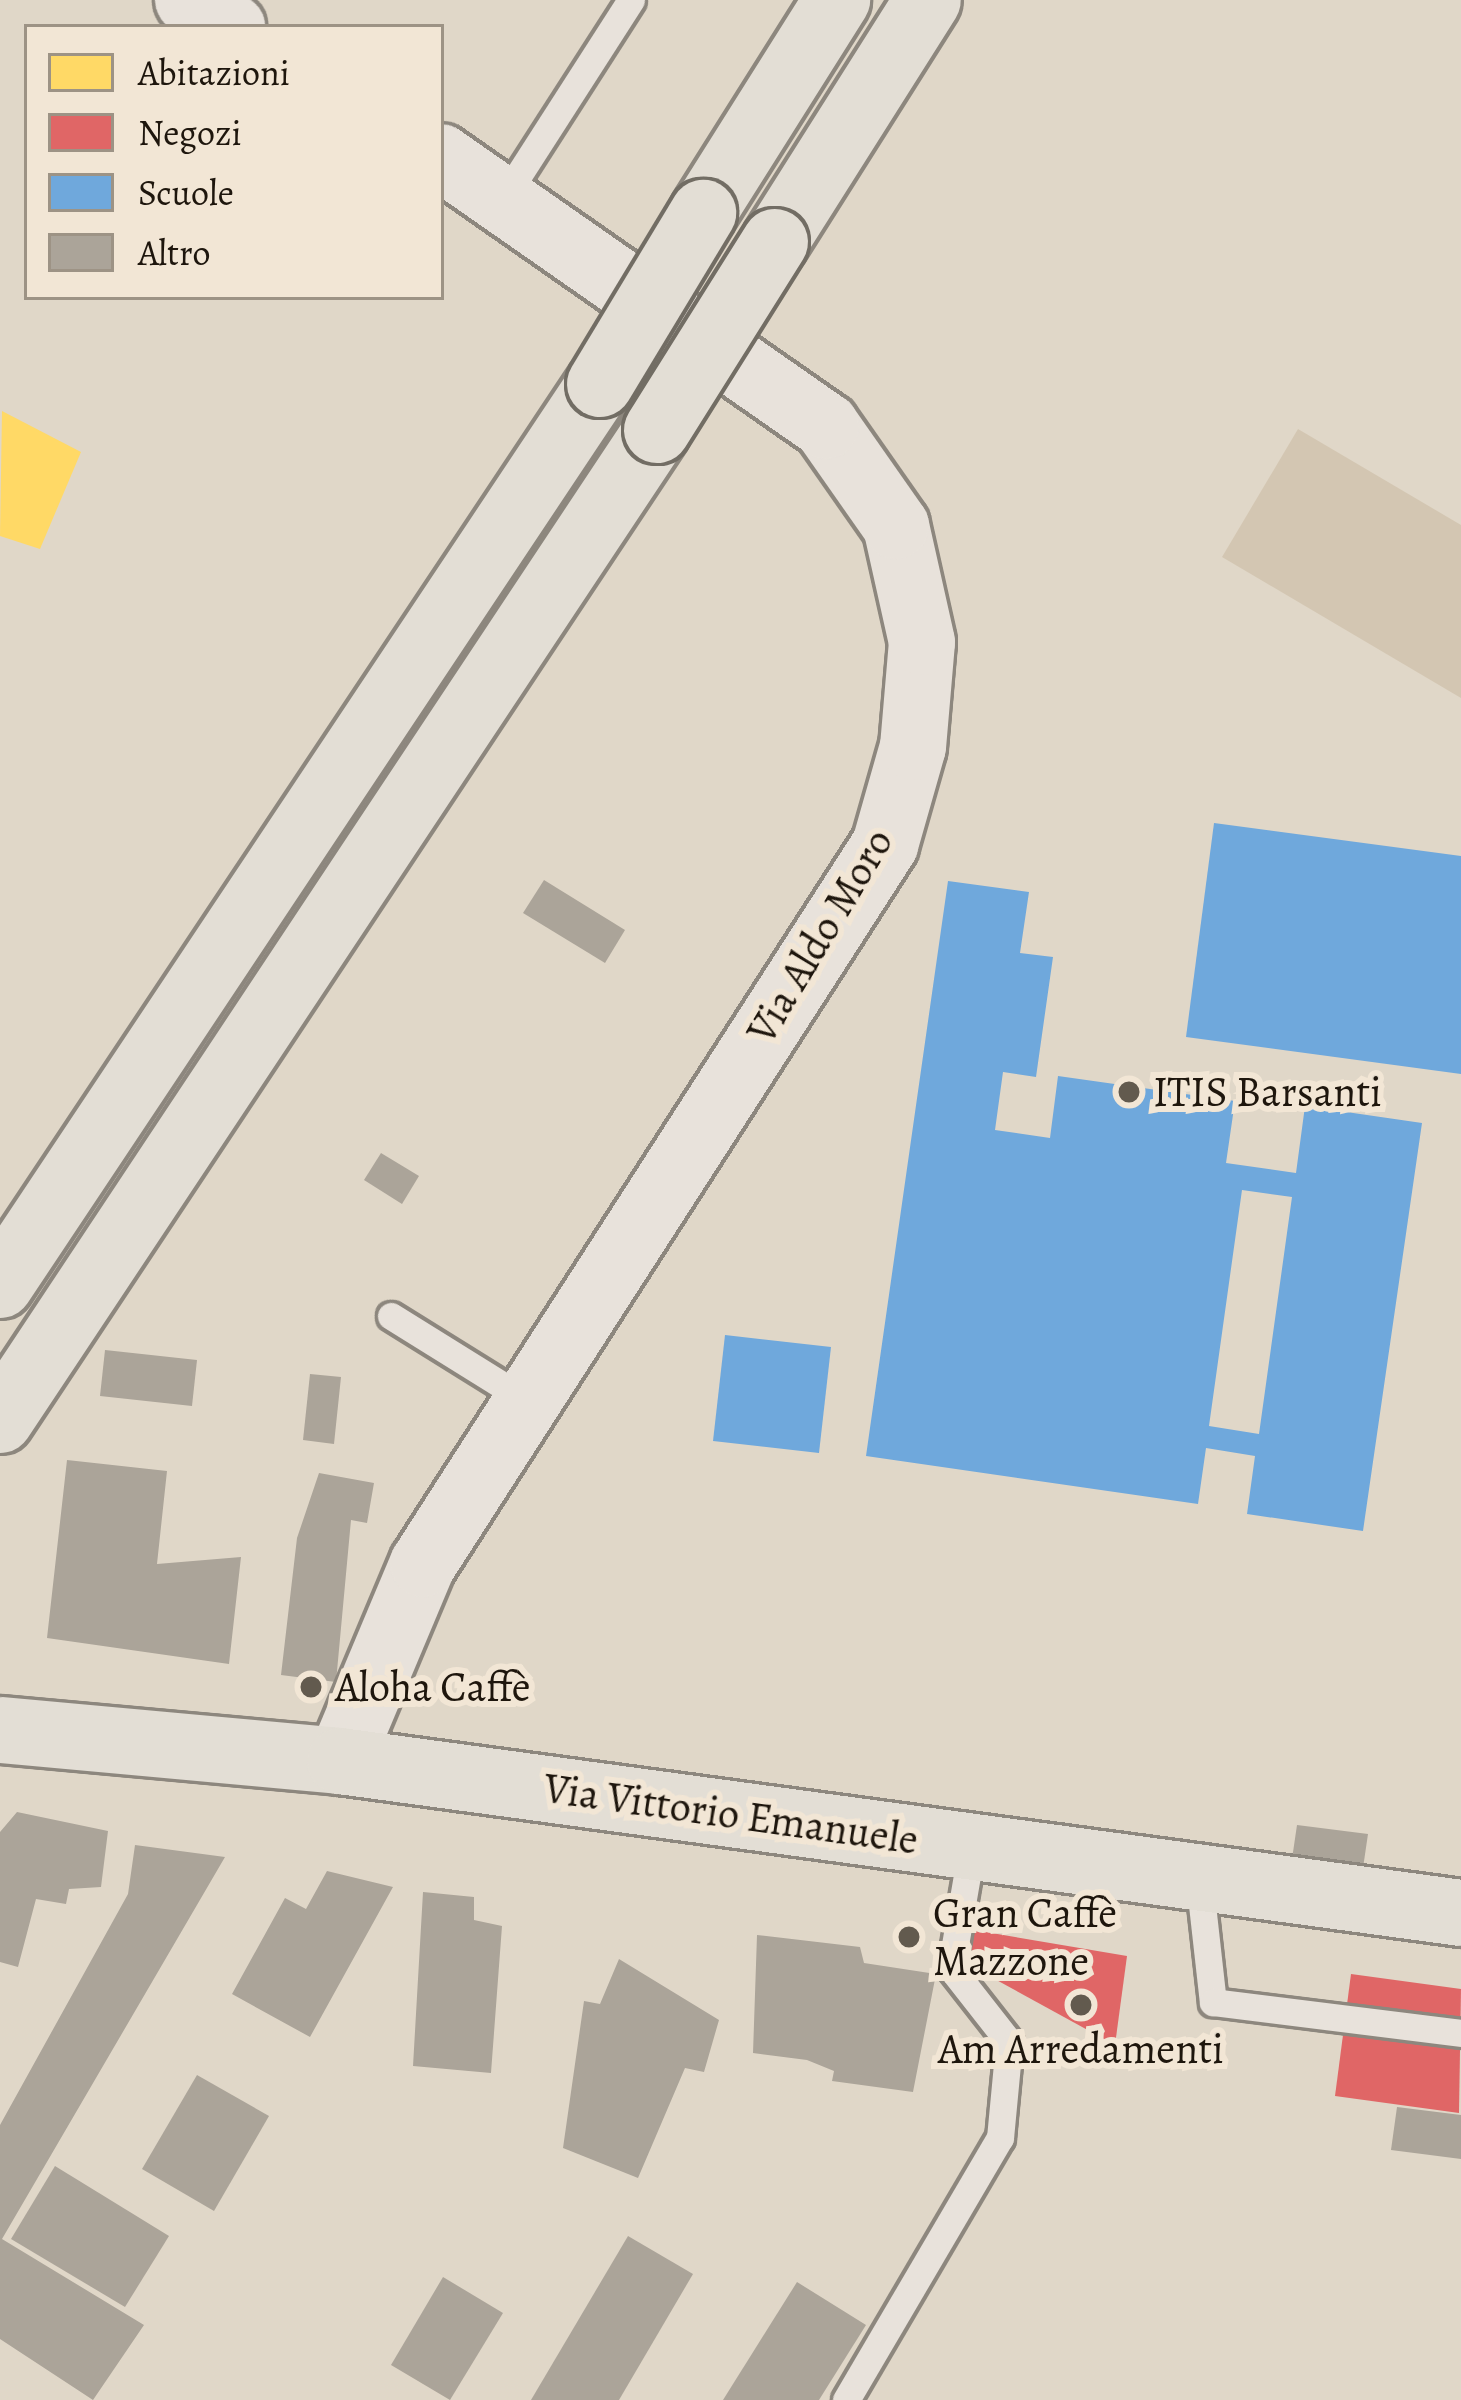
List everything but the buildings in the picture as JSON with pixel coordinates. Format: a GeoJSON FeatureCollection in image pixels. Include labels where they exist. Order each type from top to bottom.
{"type":"FeatureCollection","features":[{"type":"Feature","properties":{"kind":"main road"},"geometry":{"type":"LineString","coordinates":[[0,1285],[600,384],[838,0]]}},
{"type":"Feature","properties":{"kind":"main road"},"geometry":{"type":"LineString","coordinates":[[0,1420],[657,430],[928,0]]}},
{"type":"Feature","properties":{"kind":"main road","name":"Via Vittorio Emanuele"},"geometry":{"type":"LineString","coordinates":[[0,1730],[340,1761],[1461,1913]]}},
{"type":"Feature","properties":{"kind":"street"},"geometry":{"type":"LineString","coordinates":[[188,0],[227,24]]}},
{"type":"Feature","properties":{"kind":"street","name":"Via Aldo Moro"},"geometry":{"type":"LineString","coordinates":[[340,1761],[423,1564],[885,845],[913,747],[922,642],[896,526],[826,426],[505,196],[444,159]]}},
{"type":"Feature","properties":{"kind":"lane"},"geometry":{"type":"LineString","coordinates":[[505,196],[631,0]]}},
{"type":"Feature","properties":{"kind":"lane"},"geometry":{"type":"LineString","coordinates":[[392,1316],[526,1400]]}},
{"type":"Feature","properties":{"kind":"lane"},"geometry":{"type":"LineString","coordinates":[[846,2400],[1000,2138],[1009,2042],[951,1968],[972,1847]]}},
{"type":"Feature","properties":{"kind":"lane"},"geometry":{"type":"LineString","coordinates":[[1199,1878],[1213,2002],[1461,2033]]}},
{"type":"Feature","properties":{"kind":"shaded area"},"geometry":{"type":"Polygon","coordinates":[[[1298,429],[1461,525],[1461,698],[1222,557],[1298,429]]]}},
{"type":"Feature","properties":{"kind":"place","name":"ITIS Barsanti"},"geometry":{"type":"Point","coordinates":[1129,1092]}},
{"type":"Feature","properties":{"kind":"place","name":"Aloha Caffè"},"geometry":{"type":"Point","coordinates":[311,1687]}},
{"type":"Feature","properties":{"kind":"place","name":"Gran Caffè Mazzone"},"geometry":{"type":"Point","coordinates":[909,1937]}},
{"type":"Feature","properties":{"kind":"place","name":"Am Arredamenti"},"geometry":{"type":"Point","coordinates":[1081,2005]}}]}
